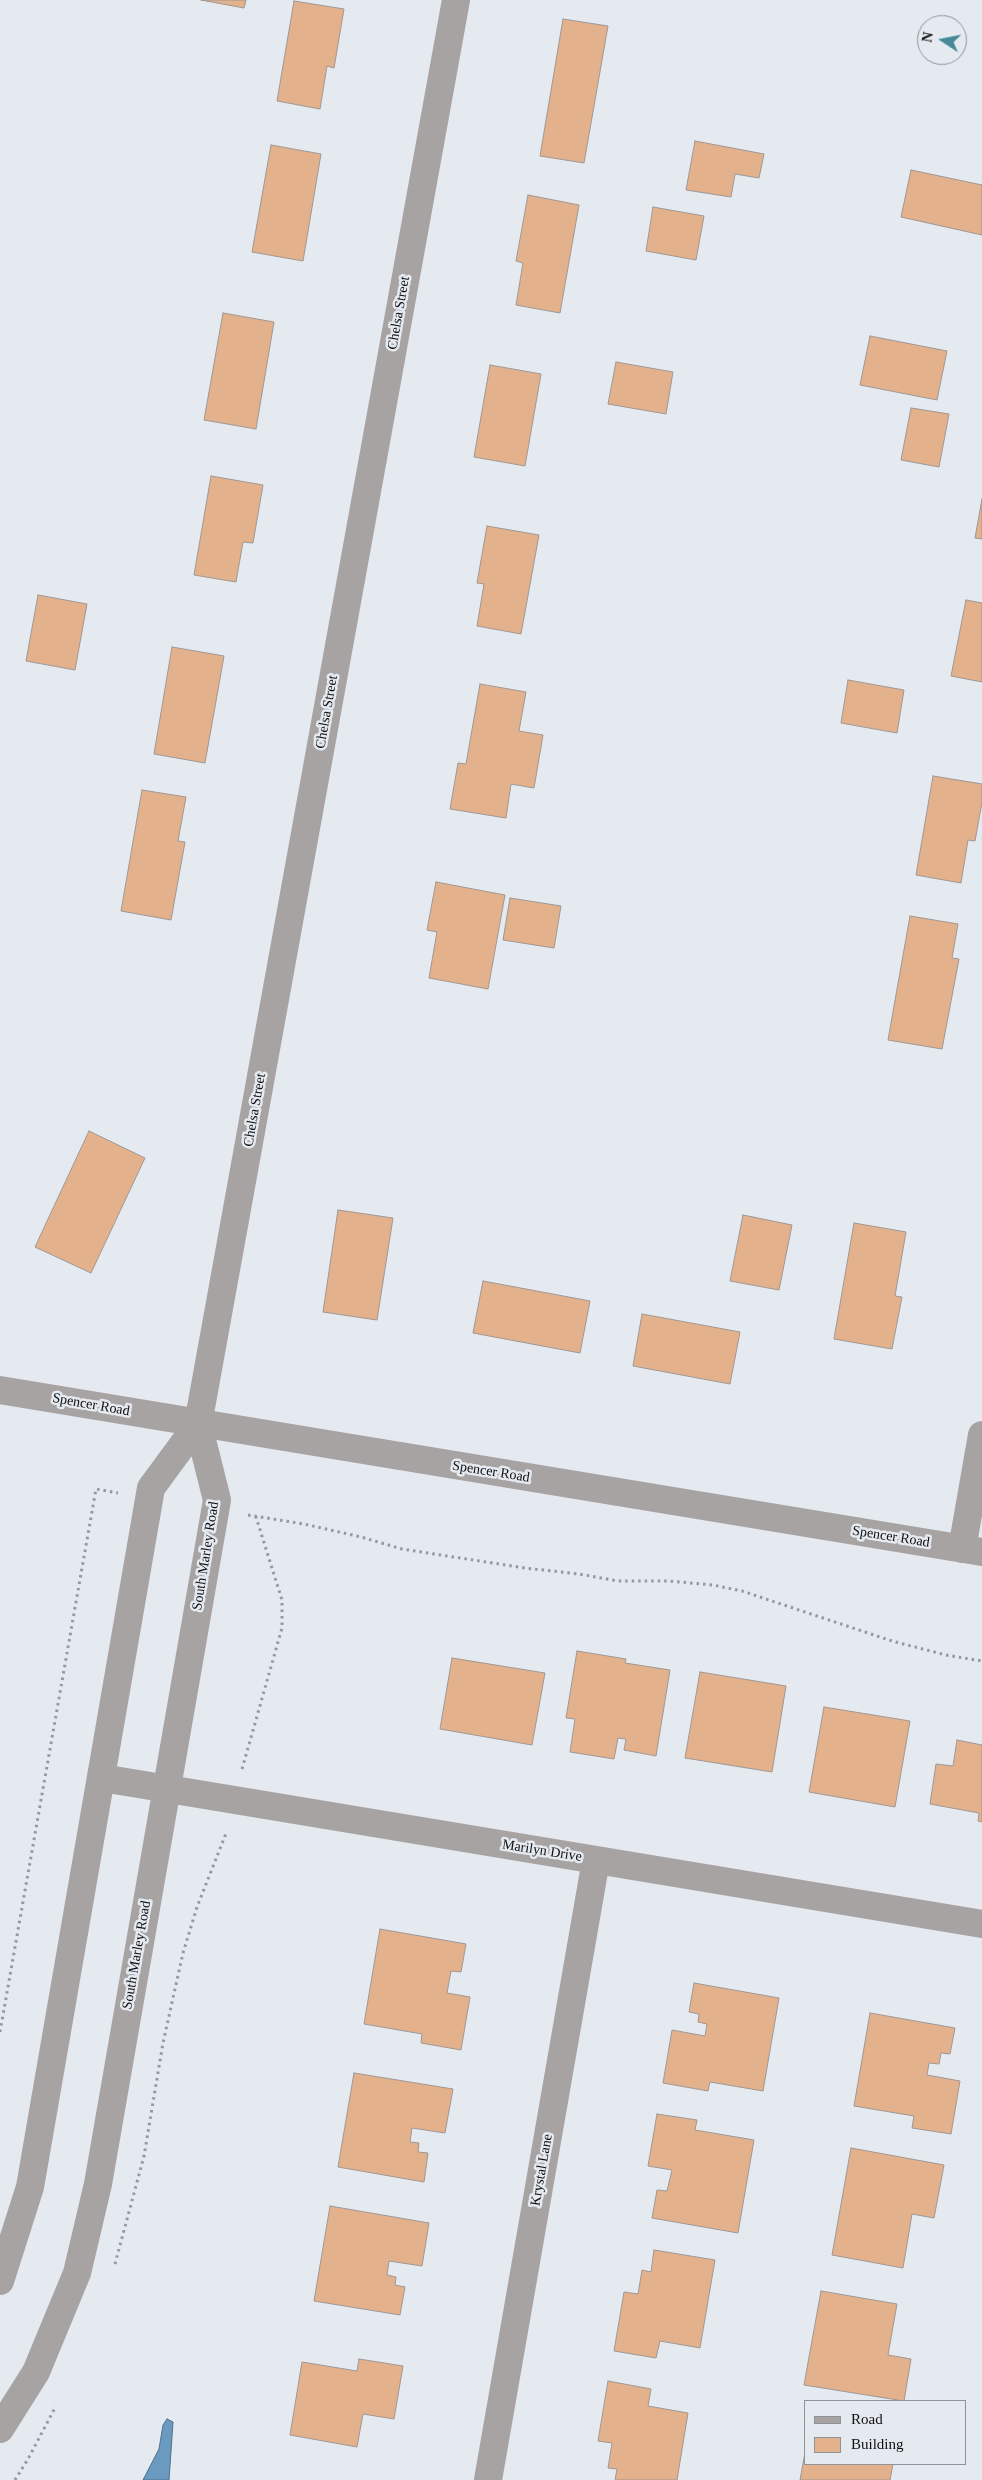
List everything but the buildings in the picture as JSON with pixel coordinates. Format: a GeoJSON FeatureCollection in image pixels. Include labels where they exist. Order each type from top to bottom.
{"type":"FeatureCollection","features":[{"type":"Feature","properties":{"kind":"street","name":"Chelsa Street"},"geometry":{"type":"LineString","coordinates":[[198,1424],[456,0]]}},
{"type":"Feature","properties":{"kind":"street","name":"Spencer Road"},"geometry":{"type":"LineString","coordinates":[[0,1390],[972,1551]]}},
{"type":"Feature","properties":{"kind":"street"},"geometry":{"type":"LineString","coordinates":[[0,2280],[30,2187],[151,1488],[198,1424]]}},
{"type":"Feature","properties":{"kind":"street","name":"South Marley Road"},"geometry":{"type":"LineString","coordinates":[[0,2429],[36,2372],[77,2273],[98,2184],[165,1789],[217,1500],[198,1424]]}},
{"type":"Feature","properties":{"kind":"street"},"geometry":{"type":"LineString","coordinates":[[972,1551],[982,1435]]}},
{"type":"Feature","properties":{"kind":"street","name":"Marilyn Drive"},"geometry":{"type":"LineString","coordinates":[[102,1778],[982,1924]]}},
{"type":"Feature","properties":{"kind":"street","name":"Krystal Lane"},"geometry":{"type":"LineString","coordinates":[[488,2480],[596,1860]]}},
{"type":"Feature","properties":{"kind":"path"},"geometry":{"type":"LineString","coordinates":[[0,2032],[96,1489],[150,1499]]}},
{"type":"Feature","properties":{"kind":"path"},"geometry":{"type":"LineString","coordinates":[[215,1510],[304,1524],[402,1549],[525,1568],[579,1574],[618,1581],[669,1581],[713,1585],[742,1591],[892,1641],[946,1655],[982,1661]]}},
{"type":"Feature","properties":{"kind":"path"},"geometry":{"type":"LineString","coordinates":[[114,2270],[144,2156],[163,2044],[184,1953],[197,1907],[225,1841],[250,1734],[282,1628],[282,1600],[256,1517]]}},
{"type":"Feature","properties":{"kind":"path"},"geometry":{"type":"LineString","coordinates":[[15,2480],[28,2460],[58,2402]]}},
{"type":"Feature","properties":{"kind":"water"},"geometry":{"type":"Polygon","coordinates":[[[167,2419],[173,2422],[169,2480],[143,2480],[159,2449],[163,2425],[167,2419]]]}}]}
